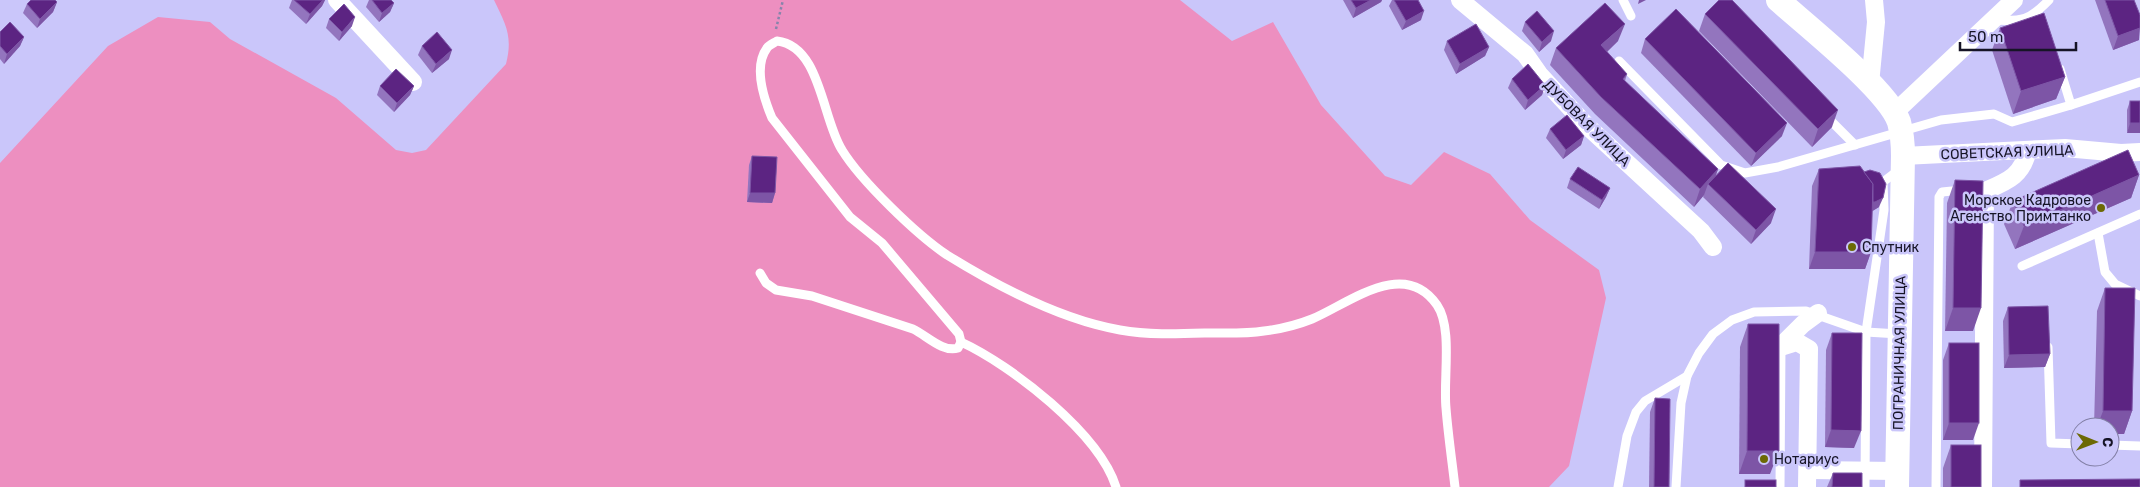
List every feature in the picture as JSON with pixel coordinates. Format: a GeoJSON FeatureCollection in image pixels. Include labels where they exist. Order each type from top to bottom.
{"type":"FeatureCollection","features":[{"type":"Feature","properties":{"kind":"main road"},"geometry":{"type":"LineString","coordinates":[[1778,0],[1870,84],[1898,122]]}},
{"type":"Feature","properties":{"kind":"main road","name":"ПОГРАНИЧНАЯ УЛИЦА"},"geometry":{"type":"LineString","coordinates":[[1898,122],[1903,161],[1898,479]]}},
{"type":"Feature","properties":{"kind":"street"},"geometry":{"type":"LineString","coordinates":[[337,0],[413,82]]}},
{"type":"Feature","properties":{"kind":"street","name":"ДУБОВАЯ УЛИЦА"},"geometry":{"type":"LineString","coordinates":[[1460,0],[1525,54],[1539,74],[1586,125],[1701,231],[1713,247]]}},
{"type":"Feature","properties":{"kind":"street"},"geometry":{"type":"LineString","coordinates":[[1870,84],[1876,22],[1874,0]]}},
{"type":"Feature","properties":{"kind":"street"},"geometry":{"type":"LineString","coordinates":[[1898,122],[2014,0]]}},
{"type":"Feature","properties":{"kind":"street","name":"СОВЕТСКАЯ УЛИЦА"},"geometry":{"type":"LineString","coordinates":[[1903,161],[2065,148],[2114,158],[2140,152]]}},
{"type":"Feature","properties":{"kind":"street"},"geometry":{"type":"LineString","coordinates":[[1983,487],[1985,191],[2010,180],[2024,164],[2028,150]]}},
{"type":"Feature","properties":{"kind":"street"},"geometry":{"type":"LineString","coordinates":[[1781,347],[1803,324],[1818,313]]}},
{"type":"Feature","properties":{"kind":"street"},"geometry":{"type":"LineString","coordinates":[[1781,347],[1797,342],[1809,349],[1808,478],[1898,479]]}},
{"type":"Feature","properties":{"kind":"lane"},"geometry":{"type":"LineString","coordinates":[[1623,0],[1631,16]]}},
{"type":"Feature","properties":{"kind":"lane"},"geometry":{"type":"LineString","coordinates":[[1993,20],[2013,21],[2025,19],[2035,15],[2049,0]]}},
{"type":"Feature","properties":{"kind":"lane"},"geometry":{"type":"LineString","coordinates":[[760,273],[766,283],[776,290],[812,296],[913,329],[926,335],[944,348],[952,350],[958,348],[961,342],[959,334],[882,243],[850,217],[772,118],[765,101],[761,81],[762,62],[767,47],[776,41],[788,42],[798,50],[819,88],[841,149],[857,171],[908,223],[945,253],[981,275],[1026,297],[1086,322],[1119,330],[1148,334],[1252,333],[1283,328],[1313,319],[1372,288],[1391,284],[1407,285],[1423,292],[1437,304],[1443,318],[1446,339],[1446,408],[1455,487]]}},
{"type":"Feature","properties":{"kind":"lane"},"geometry":{"type":"LineString","coordinates":[[1619,61],[1721,164],[1729,169],[1744,173],[1762,171],[1855,145],[1898,122],[1941,120],[1994,114],[2012,122],[2140,82]]}},
{"type":"Feature","properties":{"kind":"lane"},"geometry":{"type":"LineString","coordinates":[[2058,62],[2071,105]]}},
{"type":"Feature","properties":{"kind":"lane"},"geometry":{"type":"LineString","coordinates":[[1821,110],[1855,145]]}},
{"type":"Feature","properties":{"kind":"lane"},"geometry":{"type":"LineString","coordinates":[[1865,479],[1866,332],[1884,210],[1883,182],[1903,161]]}},
{"type":"Feature","properties":{"kind":"lane"},"geometry":{"type":"LineString","coordinates":[[1936,487],[1939,198],[1942,192],[1949,190],[1985,191]]}},
{"type":"Feature","properties":{"kind":"lane"},"geometry":{"type":"LineString","coordinates":[[2022,266],[2140,214]]}},
{"type":"Feature","properties":{"kind":"lane"},"geometry":{"type":"LineString","coordinates":[[2098,233],[2105,272],[2111,281],[2140,296]]}},
{"type":"Feature","properties":{"kind":"lane"},"geometry":{"type":"LineString","coordinates":[[1676,487],[1681,403],[1688,376],[1699,353],[1713,334],[1732,320],[1754,312],[1806,311],[1818,313],[1866,332],[1899,334]]}},
{"type":"Feature","properties":{"kind":"lane"},"geometry":{"type":"LineString","coordinates":[[2047,335],[2051,443],[2070,444]]}},
{"type":"Feature","properties":{"kind":"lane"},"geometry":{"type":"LineString","coordinates":[[961,342],[993,358],[1072,422],[1086,436],[1112,475],[1116,487]]}},
{"type":"Feature","properties":{"kind":"lane"},"geometry":{"type":"LineString","coordinates":[[1780,487],[1781,347]]}},
{"type":"Feature","properties":{"kind":"lane"},"geometry":{"type":"LineString","coordinates":[[1618,487],[1627,436],[1636,412],[1645,401],[1688,376]]}},
{"type":"Feature","properties":{"kind":"lane"},"geometry":{"type":"LineString","coordinates":[[2120,445],[2140,446]]}},
{"type":"Feature","properties":{"kind":"path"},"geometry":{"type":"LineString","coordinates":[[776,41],[776,24],[783,0]]}},
{"type":"Feature","properties":{"kind":"shaded area"},"geometry":{"type":"Polygon","coordinates":[[[494,0],[1180,0],[1232,41],[1273,22],[1321,105],[1385,176],[1411,185],[1444,152],[1490,174],[1530,220],[1599,270],[1606,298],[1569,466],[1549,487],[0,487],[0,163],[108,46],[158,17],[210,22],[230,39],[336,98],[396,150],[412,153],[426,150],[506,64],[509,46],[507,31],[494,0]]]}},
{"type":"Feature","properties":{"kind":"building"},"geometry":{"type":"Polygon","coordinates":[[[31,0],[55,0],[57,2],[40,19],[27,4],[31,0]]]}},
{"type":"Feature","properties":{"kind":"building"},"geometry":{"type":"Polygon","coordinates":[[[294,0],[323,0],[310,14],[294,0]]]}},
{"type":"Feature","properties":{"kind":"building"},"geometry":{"type":"Polygon","coordinates":[[[372,0],[391,0],[394,3],[382,13],[372,0]]]}},
{"type":"Feature","properties":{"kind":"building"},"geometry":{"type":"Polygon","coordinates":[[[1351,0],[1371,0],[1356,8],[1351,0]]]}},
{"type":"Feature","properties":{"kind":"building"},"geometry":{"type":"Polygon","coordinates":[[[1394,0],[1418,0],[1424,11],[1406,21],[1394,0]]]}},
{"type":"Feature","properties":{"kind":"building"},"geometry":{"type":"Polygon","coordinates":[[[1719,0],[1732,0],[1838,110],[1818,129],[1705,14],[1719,0]]]}},
{"type":"Feature","properties":{"kind":"building"},"geometry":{"type":"Polygon","coordinates":[[[2105,0],[2134,0],[2140,15],[2140,28],[2118,36],[2105,0]]]}},
{"type":"Feature","properties":{"kind":"building"},"geometry":{"type":"Polygon","coordinates":[[[1605,3],[1625,24],[1601,45],[1627,74],[1623,79],[1718,169],[1700,189],[1601,97],[1556,48],[1605,3]]]}},
{"type":"Feature","properties":{"kind":"building"},"geometry":{"type":"Polygon","coordinates":[[[344,4],[355,17],[342,32],[329,19],[344,4]]]}},
{"type":"Feature","properties":{"kind":"building"},"geometry":{"type":"Polygon","coordinates":[[[1676,9],[1787,123],[1756,153],[1645,39],[1676,9]]]}},
{"type":"Feature","properties":{"kind":"building"},"geometry":{"type":"Polygon","coordinates":[[[1537,11],[1554,31],[1542,42],[1525,22],[1537,11]]]}},
{"type":"Feature","properties":{"kind":"building"},"geometry":{"type":"Polygon","coordinates":[[[2044,13],[2065,77],[2021,91],[2000,28],[2044,13]]]}},
{"type":"Feature","properties":{"kind":"building"},"geometry":{"type":"Polygon","coordinates":[[[10,22],[24,37],[7,54],[0,46],[0,32],[10,22]]]}},
{"type":"Feature","properties":{"kind":"building"},"geometry":{"type":"Polygon","coordinates":[[[1476,24],[1489,47],[1460,64],[1447,41],[1476,24]]]}},
{"type":"Feature","properties":{"kind":"building"},"geometry":{"type":"Polygon","coordinates":[[[437,32],[452,50],[436,64],[422,46],[437,32]]]}},
{"type":"Feature","properties":{"kind":"building"},"geometry":{"type":"Polygon","coordinates":[[[1528,64],[1545,85],[1528,100],[1512,79],[1528,64]]]}},
{"type":"Feature","properties":{"kind":"building"},"geometry":{"type":"Polygon","coordinates":[[[396,69],[414,86],[397,103],[380,86],[396,69]]]}},
{"type":"Feature","properties":{"kind":"building"},"geometry":{"type":"Polygon","coordinates":[[[2130,101],[2140,101],[2140,123],[2130,123],[2130,101]]]}},
{"type":"Feature","properties":{"kind":"building"},"geometry":{"type":"Polygon","coordinates":[[[1567,115],[1584,136],[1566,150],[1550,129],[1567,115]]]}},
{"type":"Feature","properties":{"kind":"building"},"geometry":{"type":"Polygon","coordinates":[[[2128,150],[2139,175],[2024,226],[2013,201],[2128,150]]]}},
{"type":"Feature","properties":{"kind":"building"},"geometry":{"type":"Polygon","coordinates":[[[752,156],[777,157],[775,193],[750,193],[752,156]]]}},
{"type":"Feature","properties":{"kind":"building"},"geometry":{"type":"Polygon","coordinates":[[[1728,163],[1776,209],[1756,230],[1708,184],[1728,163]]]}},
{"type":"Feature","properties":{"kind":"building"},"geometry":{"type":"Polygon","coordinates":[[[1860,166],[1873,184],[1871,252],[1815,252],[1819,169],[1860,166]]]}},
{"type":"Feature","properties":{"kind":"building"},"geometry":{"type":"Polygon","coordinates":[[[1578,167],[1610,188],[1602,200],[1570,179],[1578,167]]]}},
{"type":"Feature","properties":{"kind":"building"},"geometry":{"type":"Polygon","coordinates":[[[1870,170],[1880,173],[1886,184],[1883,198],[1875,202],[1873,202],[1873,184],[1864,172],[1870,170]]]}},
{"type":"Feature","properties":{"kind":"building"},"geometry":{"type":"Polygon","coordinates":[[[1955,180],[1983,181],[1981,308],[1953,308],[1955,180]]]}},
{"type":"Feature","properties":{"kind":"building"},"geometry":{"type":"Polygon","coordinates":[[[2105,288],[2135,288],[2132,411],[2103,411],[2105,288]]]}},
{"type":"Feature","properties":{"kind":"building"},"geometry":{"type":"Polygon","coordinates":[[[2048,306],[2050,354],[2009,355],[2008,307],[2048,306]]]}},
{"type":"Feature","properties":{"kind":"building"},"geometry":{"type":"Polygon","coordinates":[[[1748,324],[1779,324],[1779,451],[1747,451],[1748,324]]]}},
{"type":"Feature","properties":{"kind":"building"},"geometry":{"type":"Polygon","coordinates":[[[1832,333],[1862,333],[1861,431],[1831,430],[1832,333]]]}},
{"type":"Feature","properties":{"kind":"building"},"geometry":{"type":"Polygon","coordinates":[[[1949,343],[1979,343],[1979,423],[1949,423],[1949,343]]]}},
{"type":"Feature","properties":{"kind":"building"},"geometry":{"type":"Polygon","coordinates":[[[1655,398],[1670,399],[1669,487],[1654,487],[1655,398]]]}},
{"type":"Feature","properties":{"kind":"building"},"geometry":{"type":"Polygon","coordinates":[[[1951,445],[1981,445],[1981,487],[1951,487],[1951,445]]]}},
{"type":"Feature","properties":{"kind":"building"},"geometry":{"type":"Polygon","coordinates":[[[1833,473],[1862,473],[1862,487],[1832,487],[1833,473]]]}},
{"type":"Feature","properties":{"kind":"building"},"geometry":{"type":"Polygon","coordinates":[[[2140,479],[2140,487],[2020,487],[2020,480],[2140,479]]]}},
{"type":"Feature","properties":{"kind":"building"},"geometry":{"type":"Polygon","coordinates":[[[1745,480],[1776,480],[1776,487],[1745,487],[1745,480]]]}},
{"type":"Feature","properties":{"kind":"place","name":"Морское Кадровое Агенство Примтанко"},"geometry":{"type":"Point","coordinates":[2101,208]}},
{"type":"Feature","properties":{"kind":"place","name":"Спутник"},"geometry":{"type":"Point","coordinates":[1852,247]}},
{"type":"Feature","properties":{"kind":"place","name":"Нотариус"},"geometry":{"type":"Point","coordinates":[1764,459]}}]}
